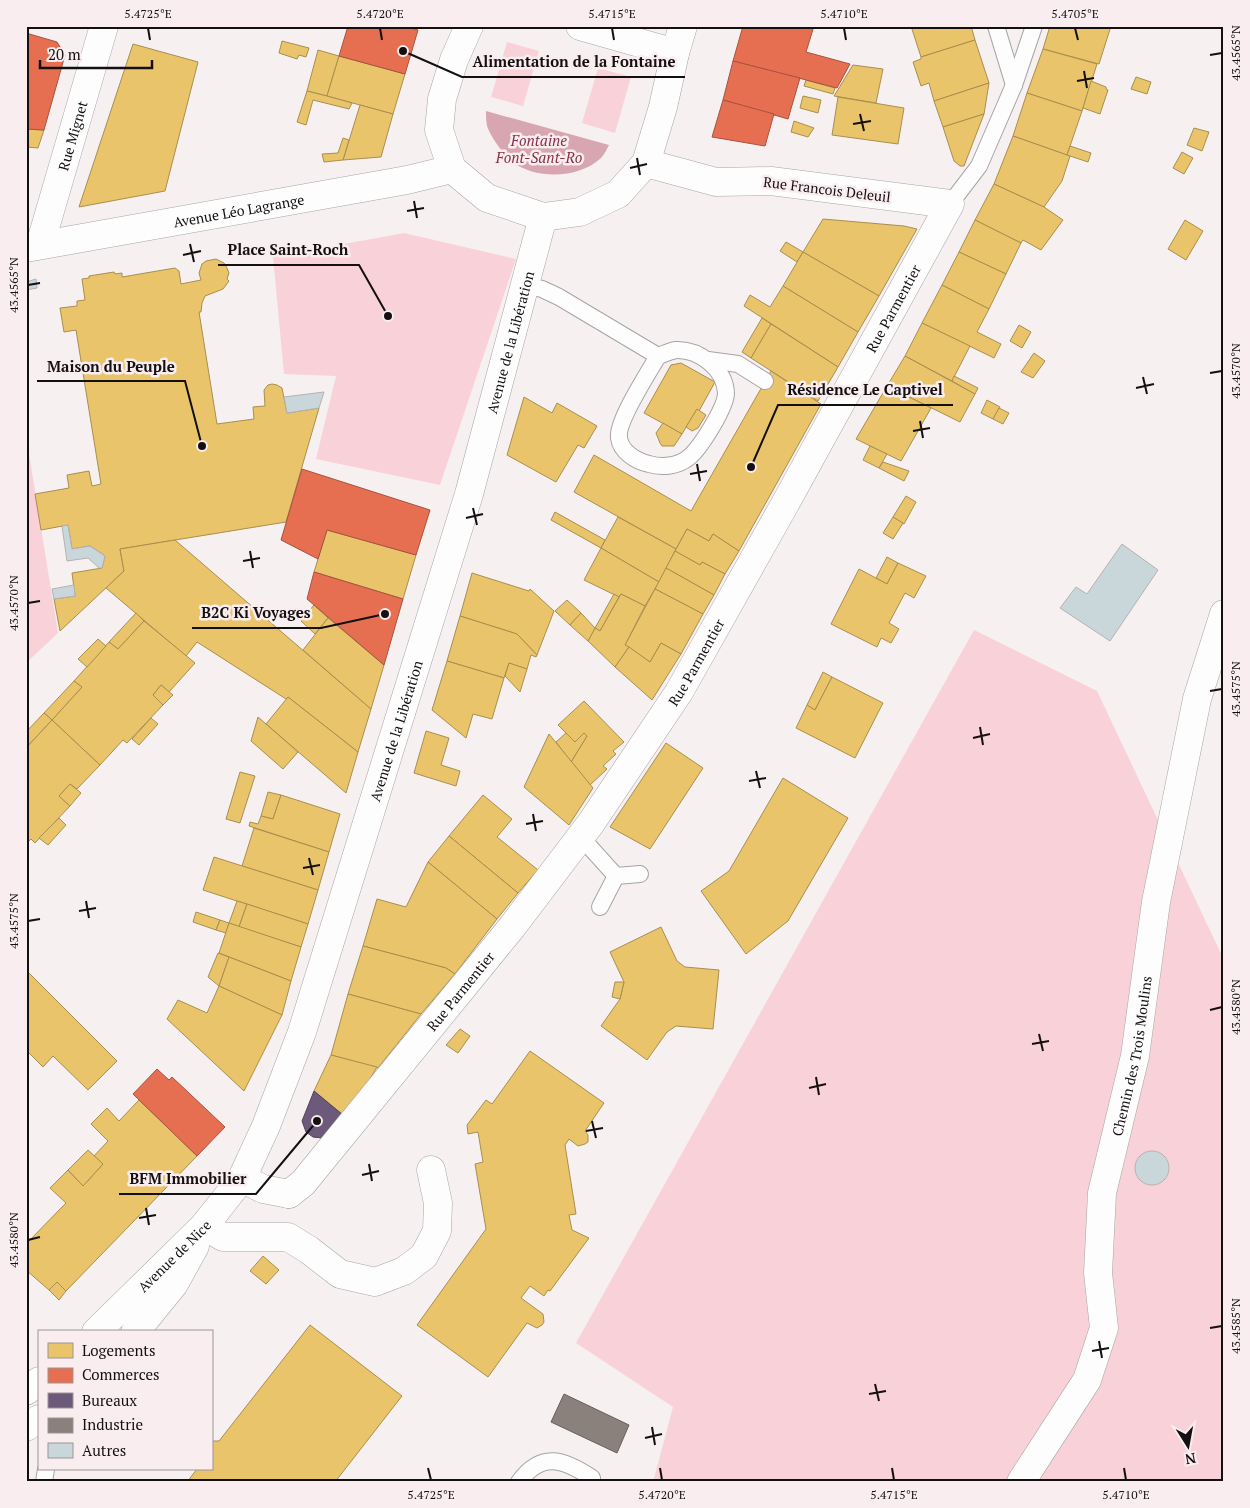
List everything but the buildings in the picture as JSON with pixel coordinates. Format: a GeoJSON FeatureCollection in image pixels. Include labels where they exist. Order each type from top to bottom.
{"type":"FeatureCollection","features":[{"type":"Feature","properties":{"kind":"street","name":"Rue Mignet"},"geometry":{"type":"LineString","coordinates":[[33,246],[104,26]]}},
{"type":"Feature","properties":{"kind":"street"},"geometry":{"type":"LineString","coordinates":[[469,26],[454,60],[442,99],[439,130],[452,169],[487,198],[543,217],[580,212],[618,194],[646,163],[663,107],[683,26]]}},
{"type":"Feature","properties":{"kind":"street"},"geometry":{"type":"LineString","coordinates":[[580,26],[675,54]]}},
{"type":"Feature","properties":{"kind":"street","name":"Rue Francois Deleuil"},"geometry":{"type":"LineString","coordinates":[[646,163],[716,182],[771,181],[950,204]]}},
{"type":"Feature","properties":{"kind":"street","name":"Avenue Léo Lagrange"},"geometry":{"type":"LineString","coordinates":[[33,246],[407,180],[452,169]]}},
{"type":"Feature","properties":{"kind":"street","name":"Rue Parmentier"},"geometry":{"type":"LineString","coordinates":[[289,1194],[303,1183],[512,926],[580,836],[679,692],[781,512],[950,204]]}},
{"type":"Feature","properties":{"kind":"street","name":"Avenue de la Libération"},"geometry":{"type":"LineString","coordinates":[[204,1226],[242,1178],[266,1126],[302,1032],[476,472],[543,217]]}},
{"type":"Feature","properties":{"kind":"street","name":"Chemin des Trois Moulins"},"geometry":{"type":"LineString","coordinates":[[1021,1482],[1087,1380],[1104,1328],[1098,1273],[1102,1193],[1135,1056],[1156,902],[1196,699],[1224,614]]}},
{"type":"Feature","properties":{"kind":"street"},"geometry":{"type":"LineString","coordinates":[[204,1226],[223,1236],[288,1237],[309,1250],[340,1274],[375,1282],[404,1271],[424,1256],[437,1231],[438,1203],[431,1170]]}},
{"type":"Feature","properties":{"kind":"street"},"geometry":{"type":"LineString","coordinates":[[242,1178],[263,1189],[289,1194],[288,1237]]}},
{"type":"Feature","properties":{"kind":"street","name":"Avenue de Nice"},"geometry":{"type":"LineString","coordinates":[[98,1330],[204,1226]]}},
{"type":"Feature","properties":{"kind":"street","name":"Avenue de Nice"},"geometry":{"type":"LineString","coordinates":[[137,1330],[174,1284],[191,1256],[204,1226]]}},
{"type":"Feature","properties":{"kind":"street"},"geometry":{"type":"LineString","coordinates":[[26,1391],[38,1383]]}},
{"type":"Feature","properties":{"kind":"street"},"geometry":{"type":"LineString","coordinates":[[26,1427],[38,1420]]}},
{"type":"Feature","properties":{"kind":"lane"},"geometry":{"type":"LineString","coordinates":[[996,26],[1014,85]]}},
{"type":"Feature","properties":{"kind":"lane","name":"Rue Parmentier"},"geometry":{"type":"LineString","coordinates":[[950,204],[978,166],[1014,85],[1034,26]]}},
{"type":"Feature","properties":{"kind":"lane"},"geometry":{"type":"LineString","coordinates":[[525,285],[542,289],[559,298],[658,356]]}},
{"type":"Feature","properties":{"kind":"lane"},"geometry":{"type":"LineString","coordinates":[[708,360],[724,382],[725,401],[700,446],[679,464],[655,466],[639,461],[623,448],[619,437],[621,423],[658,356],[674,350],[686,350],[708,360],[738,364],[765,381]]}},
{"type":"Feature","properties":{"kind":"lane"},"geometry":{"type":"LineString","coordinates":[[580,836],[616,876]]}},
{"type":"Feature","properties":{"kind":"lane"},"geometry":{"type":"LineString","coordinates":[[616,876],[640,874]]}},
{"type":"Feature","properties":{"kind":"lane"},"geometry":{"type":"LineString","coordinates":[[600,907],[616,876]]}},
{"type":"Feature","properties":{"kind":"lane"},"geometry":{"type":"LineString","coordinates":[[520,1482],[537,1464],[558,1461],[573,1465],[592,1478]]}},
{"type":"Feature","properties":{"kind":"shaded area"},"geometry":{"type":"Polygon","coordinates":[[[507,42],[539,51],[523,106],[491,97],[507,42]]]}},
{"type":"Feature","properties":{"kind":"shaded area"},"geometry":{"type":"Polygon","coordinates":[[[598,68],[631,77],[615,133],[582,123],[598,68]]]}},
{"type":"Feature","properties":{"kind":"shaded area"},"geometry":{"type":"Polygon","coordinates":[[[404,233],[516,259],[440,485],[316,459],[336,376],[284,374],[273,257],[404,233]]]}},
{"type":"Feature","properties":{"kind":"shaded area"},"geometry":{"type":"Polygon","coordinates":[[[26,435],[58,633],[26,663],[26,435]]]}},
{"type":"Feature","properties":{"kind":"shaded area"},"geometry":{"type":"Polygon","coordinates":[[[974,630],[1097,691],[1224,960],[1224,1482],[653,1482],[673,1407],[576,1343],[974,630]]]}},
{"type":"Feature","properties":{"kind":"water","name":"Fontaine Font-Sant-Ro"},"geometry":{"type":"Polygon","coordinates":[[[486,111],[609,145],[601,158],[582,170],[559,174],[535,172],[514,163],[502,151],[494,141],[489,130],[486,111]]]}},
{"type":"Feature","properties":{"kind":"place","name":"Alimentation de la Fontaine"},"geometry":{"type":"Point","coordinates":[403,51]}},
{"type":"Feature","properties":{"kind":"place","name":"Place Saint-Roch"},"geometry":{"type":"Point","coordinates":[388,316]}},
{"type":"Feature","properties":{"kind":"place","name":"Maison du Peuple"},"geometry":{"type":"Point","coordinates":[202,446]}},
{"type":"Feature","properties":{"kind":"place","name":"Résidence Le Captivel"},"geometry":{"type":"Point","coordinates":[751,467]}},
{"type":"Feature","properties":{"kind":"place","name":"B2C Ki Voyages"},"geometry":{"type":"Point","coordinates":[385,614]}},
{"type":"Feature","properties":{"kind":"place","name":"BFM Immobilier"},"geometry":{"type":"Point","coordinates":[317,1121]}}]}
